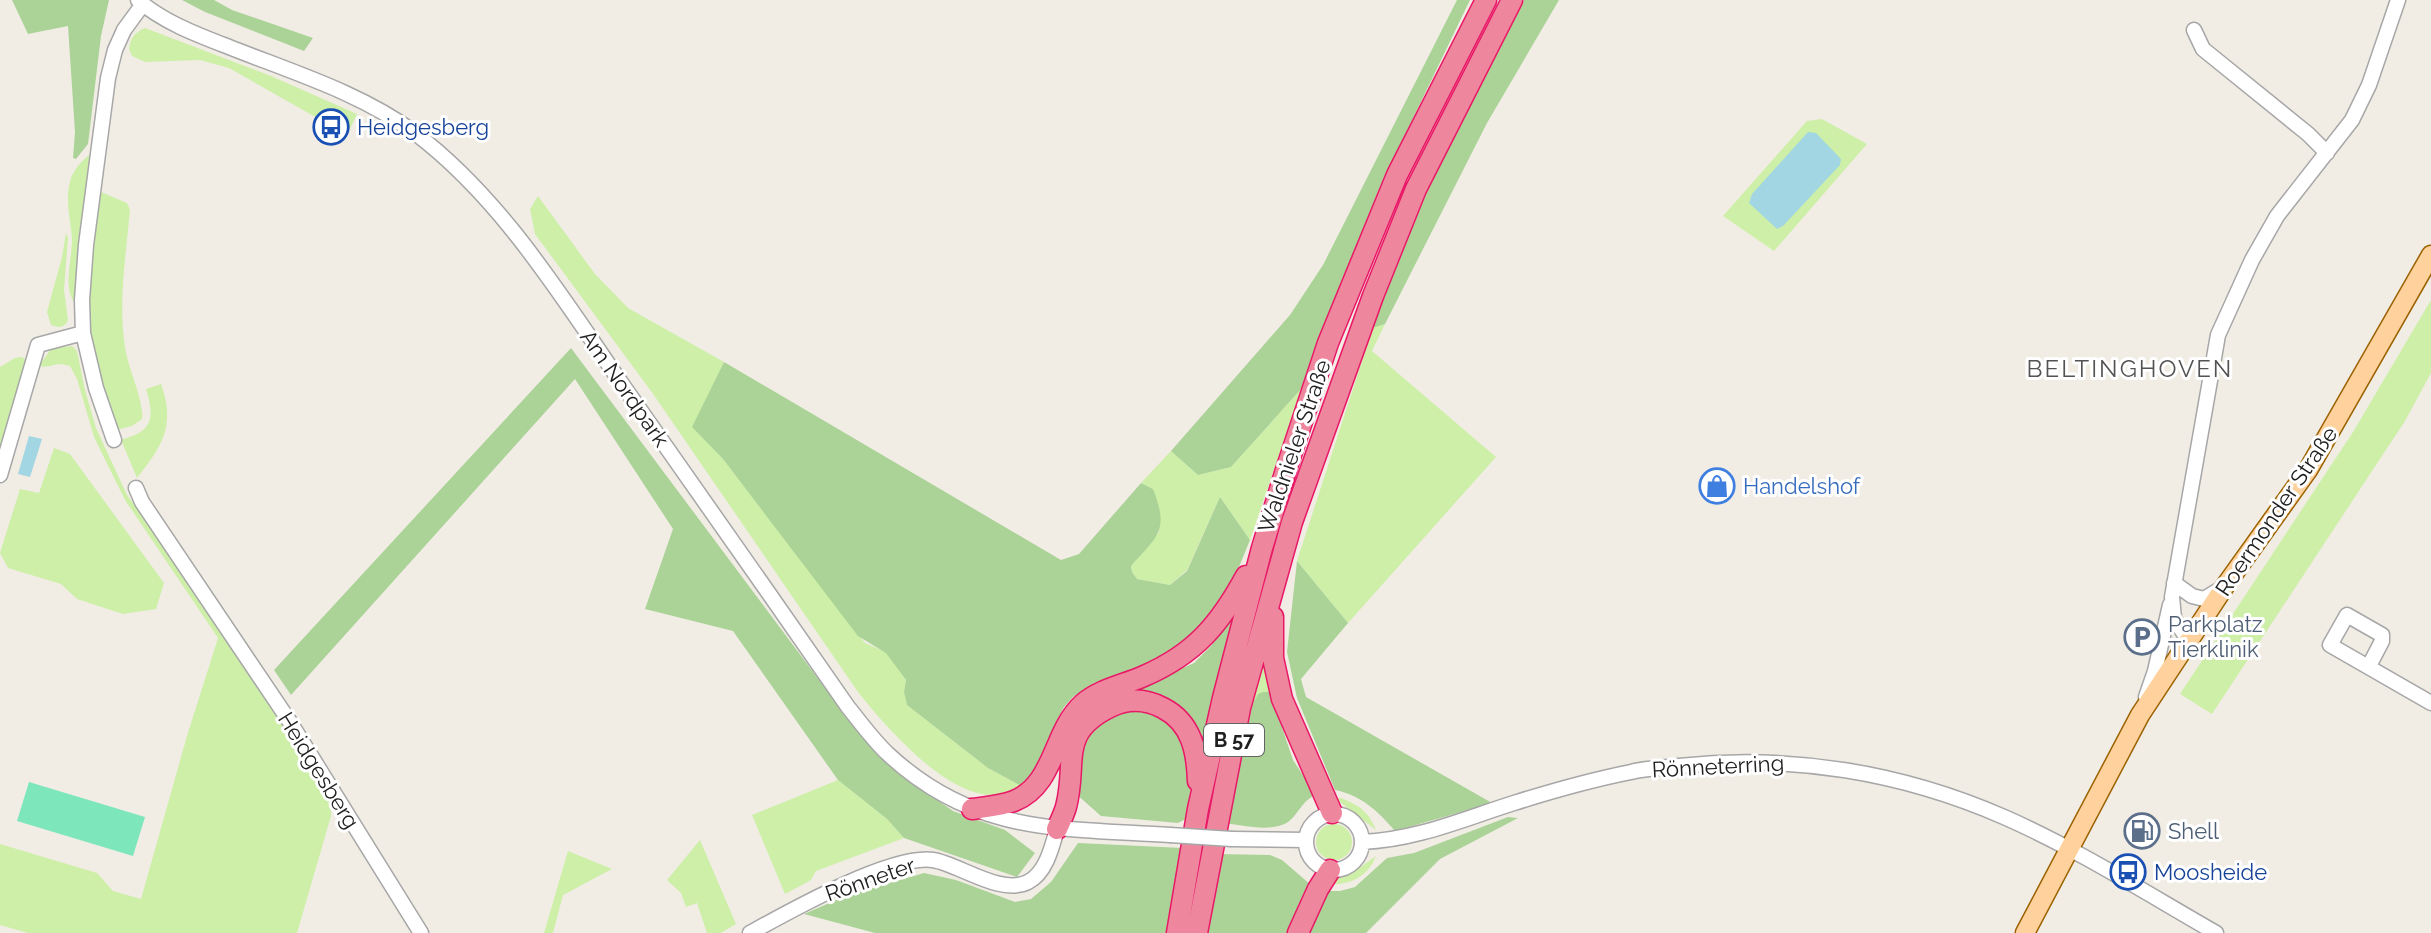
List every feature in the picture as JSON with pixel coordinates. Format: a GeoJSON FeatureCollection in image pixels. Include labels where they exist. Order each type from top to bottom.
{"type":"FeatureCollection","features":[{"type":"Feature","properties":{"kind":"highway","name":"Waldnieler Straße"},"geometry":{"type":"LineString","coordinates":[[1177,933],[1198,809],[1223,698],[1262,548],[1328,343],[1397,175],[1486,0]]}},
{"type":"Feature","properties":{"kind":"highway","name":"Waldnieler Straße"},"geometry":{"type":"LineString","coordinates":[[1197,933],[1240,708],[1284,549],[1373,296],[1416,189],[1512,0]]}},
{"type":"Feature","properties":{"kind":"highway"},"geometry":{"type":"LineString","coordinates":[[972,809],[1013,801],[1032,791],[1042,777],[1063,728],[1085,702],[1173,663],[1206,636],[1232,603],[1262,548]]}},
{"type":"Feature","properties":{"kind":"highway"},"geometry":{"type":"LineString","coordinates":[[1284,549],[1273,611],[1273,658],[1282,699],[1332,813]]}},
{"type":"Feature","properties":{"kind":"highway"},"geometry":{"type":"LineString","coordinates":[[1057,829],[1066,809],[1072,749],[1079,732],[1091,717],[1115,704],[1132,700],[1150,701],[1169,711],[1187,729],[1197,764],[1198,809]]}},
{"type":"Feature","properties":{"kind":"highway"},"geometry":{"type":"LineString","coordinates":[[1057,743],[1057,829]]}},
{"type":"Feature","properties":{"kind":"highway"},"geometry":{"type":"LineString","coordinates":[[1298,933],[1330,870]]}},
{"type":"Feature","properties":{"kind":"main road","name":"Roermonder Straße"},"geometry":{"type":"LineString","coordinates":[[2025,933],[2140,715],[2225,586],[2308,470],[2428,267]]}},
{"type":"Feature","properties":{"kind":"street"},"geometry":{"type":"LineString","coordinates":[[2140,715],[2155,671],[2173,590],[2218,335],[2252,260],[2277,216],[2352,120],[2369,85],[2398,0]]}},
{"type":"Feature","properties":{"kind":"street"},"geometry":{"type":"LineString","coordinates":[[114,440],[96,388],[81,319],[86,245],[108,78],[115,50],[140,2]]}},
{"type":"Feature","properties":{"kind":"street","name":"Am Nordpark"},"geometry":{"type":"LineString","coordinates":[[140,2],[193,33],[350,95],[384,113],[415,133],[471,181],[572,312],[848,707],[886,752],[938,793],[972,809],[1026,825],[1057,829]]}},
{"type":"Feature","properties":{"kind":"street"},"geometry":{"type":"LineString","coordinates":[[2194,30],[2203,49],[2327,153]]}},
{"type":"Feature","properties":{"kind":"street"},"geometry":{"type":"LineString","coordinates":[[0,475],[38,345],[83,333]]}},
{"type":"Feature","properties":{"kind":"street","name":"Heidgesberg"},"geometry":{"type":"LineString","coordinates":[[139,495],[290,722],[421,933]]}},
{"type":"Feature","properties":{"kind":"street"},"geometry":{"type":"LineString","coordinates":[[2173,590],[2204,599],[2225,586]]}},
{"type":"Feature","properties":{"kind":"street"},"geometry":{"type":"LineString","coordinates":[[2173,590],[2174,618],[2188,640]]}},
{"type":"Feature","properties":{"kind":"street"},"geometry":{"type":"LineString","coordinates":[[2369,666],[2431,703]]}},
{"type":"Feature","properties":{"kind":"street","name":"Rönneterring"},"geometry":{"type":"LineString","coordinates":[[1362,842],[1391,841],[1434,830],[1513,803],[1634,771],[1713,762],[1791,762],[1859,772],[1950,795],[2005,817],[2068,848]]}},
{"type":"Feature","properties":{"kind":"street"},"geometry":{"type":"LineString","coordinates":[[1332,813],[1350,818],[1357,825],[1362,842],[1360,852],[1348,866],[1330,870],[1322,868],[1309,857],[1305,840],[1317,819],[1332,813]]}},
{"type":"Feature","properties":{"kind":"street"},"geometry":{"type":"LineString","coordinates":[[1057,829],[1305,840]]}},
{"type":"Feature","properties":{"kind":"street","name":"Rönneter"},"geometry":{"type":"LineString","coordinates":[[750,933],[809,900],[851,882],[914,862],[933,860],[979,877],[1019,885],[1030,881],[1042,868],[1057,829]]}},
{"type":"Feature","properties":{"kind":"street"},"geometry":{"type":"LineString","coordinates":[[2068,848],[2216,933]]}},
{"type":"Feature","properties":{"kind":"green space"},"geometry":{"type":"Polygon","coordinates":[[[12,0],[109,0],[101,36],[88,144],[76,159],[73,158],[75,132],[68,26],[28,34],[12,0]]]}},
{"type":"Feature","properties":{"kind":"green space"},"geometry":{"type":"Polygon","coordinates":[[[182,0],[214,0],[232,10],[313,38],[304,51],[182,0]]]}},
{"type":"Feature","properties":{"kind":"green space"},"geometry":{"type":"Polygon","coordinates":[[[1457,0],[1470,0],[1379,189],[1302,388],[1231,467],[1198,475],[1171,451],[1290,315],[1323,265],[1457,0]]]}},
{"type":"Feature","properties":{"kind":"green space"},"geometry":{"type":"Polygon","coordinates":[[[1524,0],[1559,0],[1487,123],[1385,324],[1372,328],[1422,202],[1524,0]]]}},
{"type":"Feature","properties":{"kind":"green space"},"geometry":{"type":"Polygon","coordinates":[[[145,28],[271,76],[357,114],[347,135],[229,68],[200,60],[145,62],[132,56],[129,49],[134,36],[145,28]]]}},
{"type":"Feature","properties":{"kind":"green space"},"geometry":{"type":"Polygon","coordinates":[[[1822,119],[1867,144],[1774,251],[1723,216],[1807,121],[1822,119]]]}},
{"type":"Feature","properties":{"kind":"green space"},"geometry":{"type":"Polygon","coordinates":[[[91,154],[74,302],[69,288],[72,240],[68,194],[75,171],[91,154]]]}},
{"type":"Feature","properties":{"kind":"green space"},"geometry":{"type":"Polygon","coordinates":[[[101,192],[127,203],[130,210],[122,313],[127,356],[141,403],[142,419],[132,426],[116,430],[96,365],[90,322],[92,257],[101,192]]]}},
{"type":"Feature","properties":{"kind":"green space"},"geometry":{"type":"Polygon","coordinates":[[[538,196],[595,274],[628,308],[724,362],[693,427],[723,459],[865,643],[886,652],[906,680],[904,692],[907,705],[988,768],[1021,786],[991,795],[973,792],[954,783],[917,756],[858,692],[651,391],[535,234],[530,209],[538,196]]]}},
{"type":"Feature","properties":{"kind":"green space"},"geometry":{"type":"Polygon","coordinates":[[[66,233],[64,290],[68,320],[59,327],[51,325],[47,312],[66,233]]]}},
{"type":"Feature","properties":{"kind":"green space"},"geometry":{"type":"Polygon","coordinates":[[[2431,300],[2431,373],[2405,421],[2212,714],[2180,694],[2353,432],[2431,300]]]}},
{"type":"Feature","properties":{"kind":"green space"},"geometry":{"type":"Polygon","coordinates":[[[1385,324],[1372,351],[1496,457],[1348,623],[1297,561],[1373,327],[1385,324]]]}},
{"type":"Feature","properties":{"kind":"green space"},"geometry":{"type":"Polygon","coordinates":[[[72,346],[77,351],[96,428],[127,495],[173,556],[331,800],[331,816],[297,933],[28,933],[0,925],[0,844],[97,873],[113,891],[141,899],[218,638],[125,500],[94,437],[77,379],[70,366],[39,366],[51,349],[72,346]]]}},
{"type":"Feature","properties":{"kind":"green space"},"geometry":{"type":"Polygon","coordinates":[[[571,348],[837,704],[894,770],[953,811],[1005,830],[1035,853],[1017,877],[904,838],[887,819],[838,780],[733,631],[645,609],[673,529],[575,379],[291,695],[274,670],[571,348]]]}},
{"type":"Feature","properties":{"kind":"green space"},"geometry":{"type":"Polygon","coordinates":[[[22,357],[26,360],[6,440],[0,448],[0,367],[22,357]]]}},
{"type":"Feature","properties":{"kind":"green space"},"geometry":{"type":"Polygon","coordinates":[[[724,362],[1061,560],[1079,554],[1141,483],[1153,489],[1160,523],[1154,539],[1131,566],[1137,579],[1170,585],[1187,571],[1220,497],[1250,540],[1232,584],[1189,643],[1145,667],[1095,683],[1073,697],[1056,722],[1039,767],[1021,786],[988,768],[907,705],[904,692],[906,680],[886,653],[858,636],[723,459],[692,427],[724,362]]]}},
{"type":"Feature","properties":{"kind":"green space"},"geometry":{"type":"Polygon","coordinates":[[[161,384],[167,424],[160,445],[137,478],[121,440],[145,428],[150,416],[146,389],[161,384]]]}},
{"type":"Feature","properties":{"kind":"green space"},"geometry":{"type":"Polygon","coordinates":[[[1302,388],[1250,540],[1220,497],[1187,570],[1170,585],[1137,579],[1131,566],[1159,532],[1153,489],[1141,483],[1171,451],[1198,475],[1231,467],[1302,388]]]}},
{"type":"Feature","properties":{"kind":"green space"},"geometry":{"type":"Polygon","coordinates":[[[54,448],[70,454],[164,583],[156,609],[123,614],[77,599],[61,584],[8,568],[0,553],[20,489],[39,493],[54,448]]]}},
{"type":"Feature","properties":{"kind":"green space"},"geometry":{"type":"Polygon","coordinates":[[[1297,561],[1348,623],[1301,679],[1306,697],[1492,803],[1395,831],[1368,805],[1335,790],[1297,698],[1287,652],[1297,561]]]}},
{"type":"Feature","properties":{"kind":"green space"},"geometry":{"type":"Polygon","coordinates":[[[1240,607],[1202,752],[1191,729],[1118,698],[1194,663],[1240,607]]]}},
{"type":"Feature","properties":{"kind":"green space"},"geometry":{"type":"Polygon","coordinates":[[[1262,649],[1270,692],[1263,692],[1244,721],[1262,649]]]}},
{"type":"Feature","properties":{"kind":"green space"},"geometry":{"type":"Polygon","coordinates":[[[1270,692],[1293,760],[1316,795],[1307,800],[1292,819],[1281,825],[1256,827],[1224,823],[1244,721],[1258,694],[1270,692]]]}},
{"type":"Feature","properties":{"kind":"green space"},"geometry":{"type":"Polygon","coordinates":[[[1145,707],[1176,723],[1193,773],[1186,819],[1178,823],[1101,816],[1075,793],[1078,745],[1113,711],[1145,707]]]}},
{"type":"Feature","properties":{"kind":"green space"},"geometry":{"type":"Polygon","coordinates":[[[838,780],[887,819],[904,838],[816,871],[811,880],[785,894],[752,815],[838,780]]]}},
{"type":"Feature","properties":{"kind":"green space"},"geometry":{"type":"Polygon","coordinates":[[[29,782],[145,817],[133,856],[17,821],[29,782]]]}},
{"type":"Feature","properties":{"kind":"green space"},"geometry":{"type":"Polygon","coordinates":[[[1341,798],[1363,810],[1376,830],[1336,799],[1341,798]]]}},
{"type":"Feature","properties":{"kind":"green space"},"geometry":{"type":"Polygon","coordinates":[[[1508,817],[1518,818],[1440,859],[1366,933],[1204,933],[1217,854],[1270,855],[1282,860],[1311,885],[1325,891],[1340,891],[1355,887],[1387,858],[1414,853],[1508,817]]]}},
{"type":"Feature","properties":{"kind":"green space"},"geometry":{"type":"Polygon","coordinates":[[[1334,824],[1347,829],[1352,842],[1347,855],[1334,860],[1321,855],[1316,842],[1321,829],[1334,824]]]}},
{"type":"Feature","properties":{"kind":"green space"},"geometry":{"type":"Polygon","coordinates":[[[700,840],[736,924],[721,933],[707,933],[697,903],[686,907],[681,893],[667,880],[700,840]]]}},
{"type":"Feature","properties":{"kind":"green space"},"geometry":{"type":"Polygon","coordinates":[[[1078,843],[1183,848],[1167,933],[875,933],[804,914],[848,895],[924,873],[956,880],[1015,902],[1031,899],[1051,882],[1078,843]]]}},
{"type":"Feature","properties":{"kind":"green space"},"geometry":{"type":"Polygon","coordinates":[[[568,851],[612,869],[563,895],[553,933],[544,933],[568,851]]]}},
{"type":"Feature","properties":{"kind":"green space"},"geometry":{"type":"Polygon","coordinates":[[[1376,856],[1368,870],[1357,879],[1327,884],[1351,874],[1376,856]]]}},
{"type":"Feature","properties":{"kind":"water"},"geometry":{"type":"Polygon","coordinates":[[[1808,132],[1816,133],[1841,159],[1840,165],[1777,229],[1749,203],[1752,194],[1808,132]]]}},
{"type":"Feature","properties":{"kind":"water"},"geometry":{"type":"Polygon","coordinates":[[[29,436],[42,439],[30,477],[18,474],[29,436]]]}},
{"type":"Feature","properties":{"kind":"place","name":"Heidgesberg"},"geometry":{"type":"Point","coordinates":[331,127]}},
{"type":"Feature","properties":{"kind":"place","name":"Handelshof"},"geometry":{"type":"Point","coordinates":[1717,486]}},
{"type":"Feature","properties":{"kind":"place","name":"Parkplatz Tierklinik"},"geometry":{"type":"Point","coordinates":[2142,637]}},
{"type":"Feature","properties":{"kind":"place","name":"Shell"},"geometry":{"type":"Point","coordinates":[2142,831]}},
{"type":"Feature","properties":{"kind":"place","name":"Moosheide"},"geometry":{"type":"Point","coordinates":[2128,872]}},
{"type":"Feature","properties":{"kind":"district","name":"BELTINGHOVEN"},"geometry":{"type":"Point","coordinates":[2130,369]}}]}
